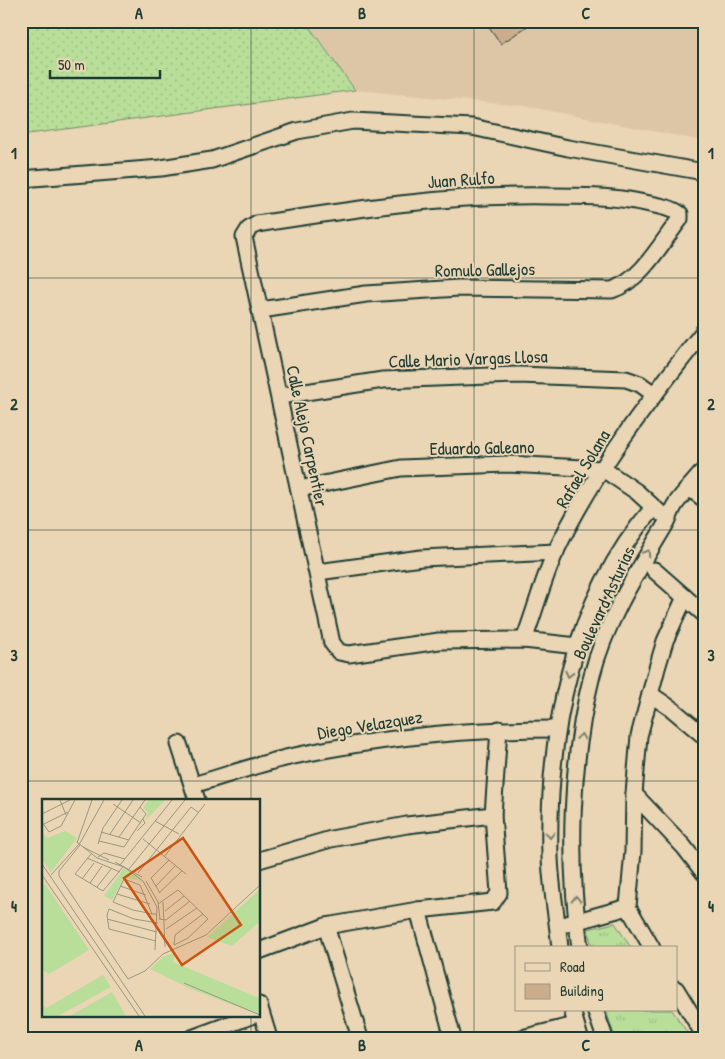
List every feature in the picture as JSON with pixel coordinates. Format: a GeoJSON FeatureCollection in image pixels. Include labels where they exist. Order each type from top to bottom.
{"type":"FeatureCollection","features":[{"type":"Feature","properties":{"kind":"street"},"geometry":{"type":"LineString","coordinates":[[21,179],[161,168],[195,162],[254,147],[296,131],[354,121],[472,127],[568,148],[704,172]]}},
{"type":"Feature","properties":{"kind":"street","name":"Juan Rulfo"},"geometry":{"type":"LineString","coordinates":[[244,237],[249,229],[257,224],[442,200],[521,195],[592,196],[628,200],[672,210],[680,214],[680,219]]}},
{"type":"Feature","properties":{"kind":"street","name":"Romulo Gallejos"},"geometry":{"type":"LineString","coordinates":[[261,310],[366,294],[459,288],[612,290],[625,286],[635,277],[680,219]]}},
{"type":"Feature","properties":{"kind":"street","name":"Calle Alejo Carpentier"},"geometry":{"type":"LineString","coordinates":[[244,237],[280,396],[332,643],[339,652],[348,654],[438,641],[524,640]]}},
{"type":"Feature","properties":{"kind":"street","name":"Rafael Solana"},"geometry":{"type":"LineString","coordinates":[[524,640],[556,552],[603,468],[654,394],[703,332]]}},
{"type":"Feature","properties":{"kind":"street","name":"Calle Mario Vargas Llosa"},"geometry":{"type":"LineString","coordinates":[[280,396],[383,380],[518,375],[607,376],[626,379],[640,384],[654,394]]}},
{"type":"Feature","properties":{"kind":"street","name":"Eduardo Galeano"},"geometry":{"type":"LineString","coordinates":[[299,489],[401,468],[507,464],[603,468]]}},
{"type":"Feature","properties":{"kind":"street"},"geometry":{"type":"LineString","coordinates":[[603,468],[637,492],[668,521]]}},
{"type":"Feature","properties":{"kind":"street","name":"Boulevard Asturias"},"geometry":{"type":"LineString","coordinates":[[580,946],[576,921],[574,806],[580,738],[592,675],[610,627],[632,579],[668,521],[675,504],[704,470]]}},
{"type":"Feature","properties":{"kind":"street"},"geometry":{"type":"LineString","coordinates":[[689,488],[704,499]]}},
{"type":"Feature","properties":{"kind":"street"},"geometry":{"type":"LineString","coordinates":[[654,508],[675,504]]}},
{"type":"Feature","properties":{"kind":"street","name":"Boulevard Asturias"},"geometry":{"type":"LineString","coordinates":[[560,946],[550,859],[551,794],[557,729],[577,646],[617,558],[630,537],[654,508]]}},
{"type":"Feature","properties":{"kind":"street"},"geometry":{"type":"LineString","coordinates":[[318,572],[420,558],[556,552]]}},
{"type":"Feature","properties":{"kind":"street"},"geometry":{"type":"LineString","coordinates":[[654,570],[704,614]]}},
{"type":"Feature","properties":{"kind":"street"},"geometry":{"type":"LineString","coordinates":[[651,946],[628,907],[633,851],[634,794],[640,736],[650,694],[665,641],[685,597]]}},
{"type":"Feature","properties":{"kind":"street"},"geometry":{"type":"LineString","coordinates":[[524,640],[577,646]]}},
{"type":"Feature","properties":{"kind":"street"},"geometry":{"type":"LineString","coordinates":[[650,694],[672,709],[704,736]]}},
{"type":"Feature","properties":{"kind":"street"},"geometry":{"type":"LineString","coordinates":[[260,951],[326,926],[418,910],[490,903],[495,900],[499,892],[494,815],[499,729]]}},
{"type":"Feature","properties":{"kind":"street","name":"Diego Velazquez"},"geometry":{"type":"LineString","coordinates":[[193,785],[297,755],[408,736],[499,729],[557,729]]}},
{"type":"Feature","properties":{"kind":"street"},"geometry":{"type":"LineString","coordinates":[[179,744],[197,799]]}},
{"type":"Feature","properties":{"kind":"street"},"geometry":{"type":"LineString","coordinates":[[634,794],[684,847],[704,873]]}},
{"type":"Feature","properties":{"kind":"street"},"geometry":{"type":"LineString","coordinates":[[260,860],[350,835],[406,824],[494,815]]}},
{"type":"Feature","properties":{"kind":"street"},"geometry":{"type":"LineString","coordinates":[[558,926],[628,907]]}},
{"type":"Feature","properties":{"kind":"street"},"geometry":{"type":"LineString","coordinates":[[418,910],[454,1038]]}},
{"type":"Feature","properties":{"kind":"street"},"geometry":{"type":"LineString","coordinates":[[326,926],[360,1038]]}},
{"type":"Feature","properties":{"kind":"street"},"geometry":{"type":"LineString","coordinates":[[678,991],[704,1035]]}},
{"type":"Feature","properties":{"kind":"street"},"geometry":{"type":"LineString","coordinates":[[596,1012],[605,1038]]}},
{"type":"Feature","properties":{"kind":"street"},"geometry":{"type":"LineString","coordinates":[[192,1038],[248,1016]]}},
{"type":"Feature","properties":{"kind":"street"},"geometry":{"type":"LineString","coordinates":[[260,1016],[269,1038]]}},
{"type":"Feature","properties":{"kind":"street"},"geometry":{"type":"LineString","coordinates":[[522,1038],[576,1024]]}},
{"type":"Feature","properties":{"kind":"shaded area"},"geometry":{"type":"Polygon","coordinates":[[[306,21],[704,21],[704,136],[698,140],[525,106],[355,90],[306,21]]]}},
{"type":"Feature","properties":{"kind":"green space"},"geometry":{"type":"Polygon","coordinates":[[[21,21],[305,21],[355,90],[21,135],[21,21]]]}},
{"type":"Feature","properties":{"kind":"green space"},"geometry":{"type":"Polygon","coordinates":[[[615,923],[630,946],[592,946],[588,929],[615,923]]]}},
{"type":"Feature","properties":{"kind":"green space"},"geometry":{"type":"Polygon","coordinates":[[[607,1012],[673,1012],[691,1038],[615,1038],[607,1012]]]}},
{"type":"Feature","properties":{"kind":"building"},"geometry":{"type":"Polygon","coordinates":[[[485,21],[535,21],[501,44],[485,21]]]}}]}
